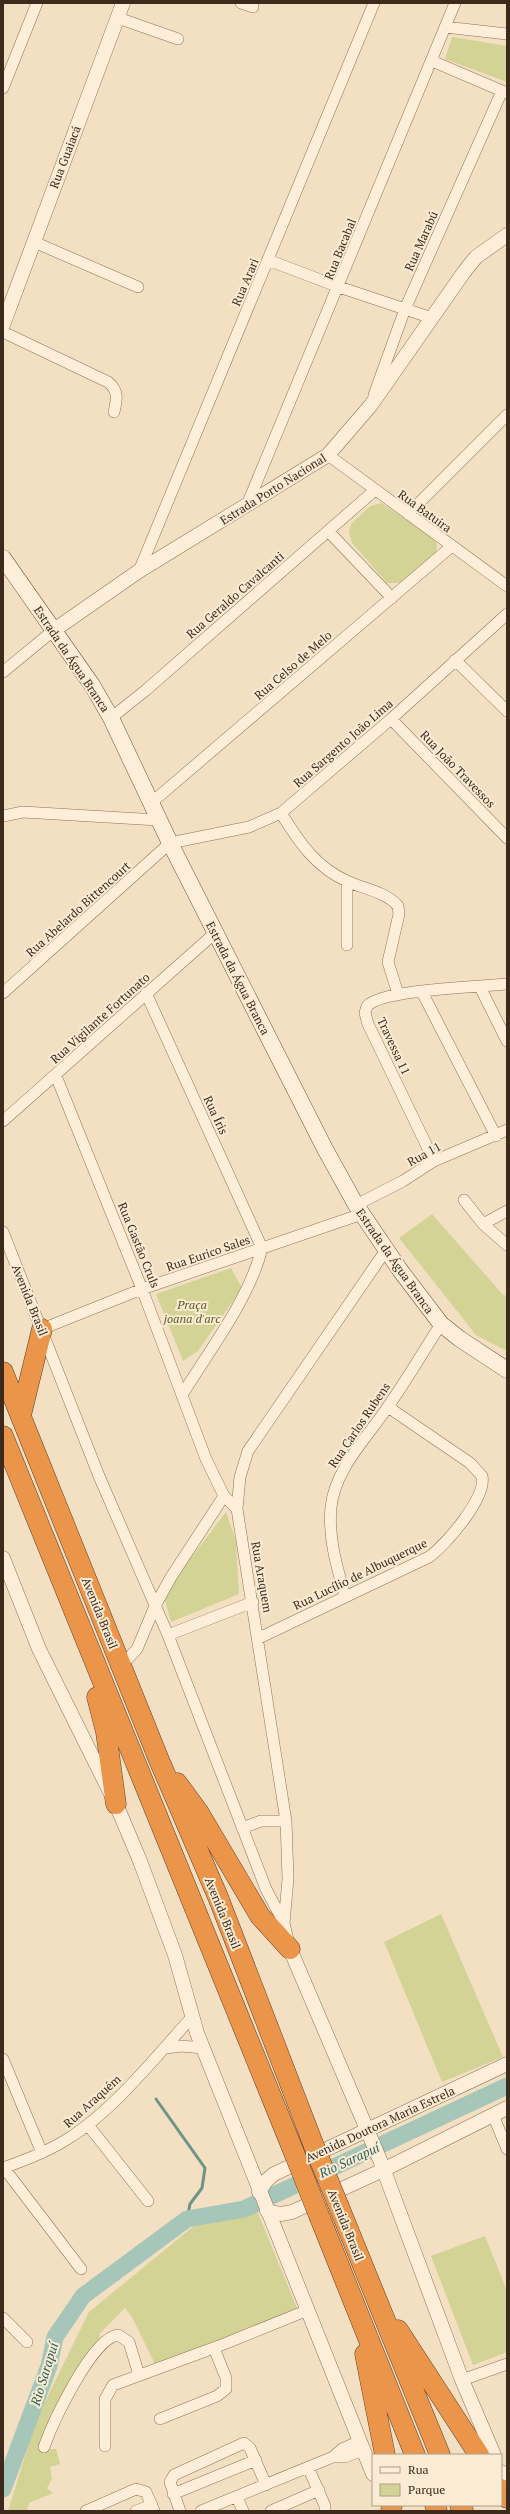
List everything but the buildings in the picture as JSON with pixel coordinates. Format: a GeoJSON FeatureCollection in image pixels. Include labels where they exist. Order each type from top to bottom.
{"type":"FeatureCollection","features":[{"type":"Feature","properties":{"kind":"highway"},"geometry":{"type":"LineString","coordinates":[[21,1415],[42,1329]]}},
{"type":"Feature","properties":{"kind":"highway","name":"Avenida Brasil"},"geometry":{"type":"LineString","coordinates":[[3,1372],[159,1760],[218,1897],[314,2146],[440,2454]]}},
{"type":"Feature","properties":{"kind":"highway","name":"Avenida Brasil"},"geometry":{"type":"LineString","coordinates":[[3,1436],[415,2454]]}},
{"type":"Feature","properties":{"kind":"highway"},"geometry":{"type":"LineString","coordinates":[[78,1623],[106,1732],[116,1804]]}},
{"type":"Feature","properties":{"kind":"highway"},"geometry":{"type":"LineString","coordinates":[[159,1760],[199,1813],[260,1916],[290,1949]]}},
{"type":"Feature","properties":{"kind":"highway"},"geometry":{"type":"LineString","coordinates":[[372,2290],[478,2454]]}},
{"type":"Feature","properties":{"kind":"highway"},"geometry":{"type":"LineString","coordinates":[[355,2305],[385,2454]]}},
{"type":"Feature","properties":{"kind":"main road","name":"Estrada da Água Branca"},"geometry":{"type":"LineString","coordinates":[[3,558],[54,630],[111,718],[158,820],[359,1210],[386,1250],[441,1324],[473,1348],[507,1370]]}},
{"type":"Feature","properties":{"kind":"street"},"geometry":{"type":"LineString","coordinates":[[3,88],[37,3]]}},
{"type":"Feature","properties":{"kind":"street","name":"Rua Guaiacá"},"geometry":{"type":"LineString","coordinates":[[3,325],[6,310],[34,242],[123,3]]}},
{"type":"Feature","properties":{"kind":"street"},"geometry":{"type":"LineString","coordinates":[[241,3],[253,7]]}},
{"type":"Feature","properties":{"kind":"street","name":"Rua Arari"},"geometry":{"type":"LineString","coordinates":[[139,571],[374,3]]}},
{"type":"Feature","properties":{"kind":"street","name":"Rua Bacabal"},"geometry":{"type":"LineString","coordinates":[[247,505],[339,287],[455,3]]}},
{"type":"Feature","properties":{"kind":"street"},"geometry":{"type":"LineString","coordinates":[[118,18],[178,39]]}},
{"type":"Feature","properties":{"kind":"street"},"geometry":{"type":"LineString","coordinates":[[445,27],[507,34]]}},
{"type":"Feature","properties":{"kind":"street"},"geometry":{"type":"LineString","coordinates":[[432,61],[504,92]]}},
{"type":"Feature","properties":{"kind":"street","name":"Rua Marabú"},"geometry":{"type":"LineString","coordinates":[[371,405],[405,309],[504,92]]}},
{"type":"Feature","properties":{"kind":"street","name":"Estrada Porto Nacional"},"geometry":{"type":"LineString","coordinates":[[3,672],[54,630],[139,571],[328,455],[371,405],[476,257],[507,235]]}},
{"type":"Feature","properties":{"kind":"street"},"geometry":{"type":"LineString","coordinates":[[34,242],[138,287]]}},
{"type":"Feature","properties":{"kind":"street"},"geometry":{"type":"LineString","coordinates":[[268,260],[339,287],[432,318]]}},
{"type":"Feature","properties":{"kind":"street"},"geometry":{"type":"LineString","coordinates":[[3,332],[114,386],[117,394],[114,412]]}},
{"type":"Feature","properties":{"kind":"street"},"geometry":{"type":"LineString","coordinates":[[408,514],[507,415]]}},
{"type":"Feature","properties":{"kind":"street","name":"Rua Batuira"},"geometry":{"type":"LineString","coordinates":[[328,455],[507,586]]}},
{"type":"Feature","properties":{"kind":"street","name":"Rua Geraldo Cavalcanti"},"geometry":{"type":"LineString","coordinates":[[111,718],[146,690],[375,490]]}},
{"type":"Feature","properties":{"kind":"street"},"geometry":{"type":"LineString","coordinates":[[328,531],[392,598]]}},
{"type":"Feature","properties":{"kind":"street","name":"Rua Celso de Melo"},"geometry":{"type":"LineString","coordinates":[[151,803],[452,546]]}},
{"type":"Feature","properties":{"kind":"street","name":"Rua Sargento João Lima"},"geometry":{"type":"LineString","coordinates":[[170,843],[249,827],[281,813],[391,718],[507,614]]}},
{"type":"Feature","properties":{"kind":"street"},"geometry":{"type":"LineString","coordinates":[[455,660],[507,711]]}},
{"type":"Feature","properties":{"kind":"street","name":"Rua João Travessos"},"geometry":{"type":"LineString","coordinates":[[391,718],[507,838]]}},
{"type":"Feature","properties":{"kind":"street"},"geometry":{"type":"LineString","coordinates":[[3,816],[23,812],[158,820]]}},
{"type":"Feature","properties":{"kind":"street"},"geometry":{"type":"LineString","coordinates":[[281,813],[313,859],[348,881],[387,896],[398,906],[399,914],[388,962],[398,994]]}},
{"type":"Feature","properties":{"kind":"street","name":"Rua Abelardo Bittencourt"},"geometry":{"type":"LineString","coordinates":[[3,993],[170,843]]}},
{"type":"Feature","properties":{"kind":"street"},"geometry":{"type":"LineString","coordinates":[[348,881],[348,945]]}},
{"type":"Feature","properties":{"kind":"street","name":"Rua Vigilante Fortunato"},"geometry":{"type":"LineString","coordinates":[[3,1122],[215,933]]}},
{"type":"Feature","properties":{"kind":"street","name":"Travessa 11"},"geometry":{"type":"LineString","coordinates":[[434,1161],[365,1014],[367,1006],[378,997],[507,984]]}},
{"type":"Feature","properties":{"kind":"street"},"geometry":{"type":"LineString","coordinates":[[480,987],[507,1040]]}},
{"type":"Feature","properties":{"kind":"street"},"geometry":{"type":"LineString","coordinates":[[422,992],[496,1136]]}},
{"type":"Feature","properties":{"kind":"street","name":"Rua Íris"},"geometry":{"type":"LineString","coordinates":[[146,993],[262,1248]]}},
{"type":"Feature","properties":{"kind":"street","name":"Rua Gastão Cruls"},"geometry":{"type":"LineString","coordinates":[[56,1076],[142,1288],[206,1459],[224,1496],[237,1509]]}},
{"type":"Feature","properties":{"kind":"street","name":"Rua 11"},"geometry":{"type":"LineString","coordinates":[[359,1210],[434,1161],[496,1136],[507,1130]]}},
{"type":"Feature","properties":{"kind":"street"},"geometry":{"type":"LineString","coordinates":[[464,1200],[483,1224],[507,1245]]}},
{"type":"Feature","properties":{"kind":"street","name":"Rua Eurico Sales"},"geometry":{"type":"LineString","coordinates":[[42,1329],[142,1288],[262,1248],[359,1210]]}},
{"type":"Feature","properties":{"kind":"street"},"geometry":{"type":"LineString","coordinates":[[483,1224],[507,1211]]}},
{"type":"Feature","properties":{"kind":"street","name":"Avenida Brasil"},"geometry":{"type":"LineString","coordinates":[[3,1232],[98,1476],[168,1635],[266,1889],[284,1923]]}},
{"type":"Feature","properties":{"kind":"street"},"geometry":{"type":"LineString","coordinates":[[182,1396],[248,1286],[258,1267],[262,1248]]}},
{"type":"Feature","properties":{"kind":"street","name":"Rua Araquem"},"geometry":{"type":"LineString","coordinates":[[290,1949],[284,1923],[288,1879],[286,1821],[259,1638],[237,1509],[240,1477],[248,1451],[386,1250]]}},
{"type":"Feature","properties":{"kind":"street","name":"Rua Carlos Rubens"},"geometry":{"type":"LineString","coordinates":[[345,1596],[333,1555],[330,1528],[335,1488],[341,1472],[388,1407],[441,1324]]}},
{"type":"Feature","properties":{"kind":"street","name":"Rua Lucílio de Albuquerque"},"geometry":{"type":"LineString","coordinates":[[259,1638],[429,1557],[439,1550],[461,1522],[481,1490],[483,1482],[482,1476],[470,1463],[388,1407]]}},
{"type":"Feature","properties":{"kind":"street"},"geometry":{"type":"LineString","coordinates":[[121,1666],[137,1649],[155,1606],[171,1577],[224,1496]]}},
{"type":"Feature","properties":{"kind":"street"},"geometry":{"type":"LineString","coordinates":[[3,1558],[39,1649],[116,1804],[159,1908],[188,1994],[203,2048],[372,2471]]}},
{"type":"Feature","properties":{"kind":"street"},"geometry":{"type":"LineString","coordinates":[[168,1635],[253,1602]]}},
{"type":"Feature","properties":{"kind":"street"},"geometry":{"type":"LineString","coordinates":[[242,1828],[261,1820],[286,1821]]}},
{"type":"Feature","properties":{"kind":"street"},"geometry":{"type":"LineString","coordinates":[[290,1949],[384,2171],[462,2380],[494,2454]]}},
{"type":"Feature","properties":{"kind":"street","name":"Rua Araquém"},"geometry":{"type":"LineString","coordinates":[[3,2168],[42,2153],[88,2125],[166,2048],[193,2016]]}},
{"type":"Feature","properties":{"kind":"street"},"geometry":{"type":"LineString","coordinates":[[166,2048],[186,2046],[203,2048]]}},
{"type":"Feature","properties":{"kind":"street"},"geometry":{"type":"LineString","coordinates":[[3,2059],[42,2153]]}},
{"type":"Feature","properties":{"kind":"street","name":"Avenida Doutora Maria Estrela"},"geometry":{"type":"LineString","coordinates":[[263,2201],[266,2181],[274,2174],[369,2135],[385,2121],[507,2064]]}},
{"type":"Feature","properties":{"kind":"street"},"geometry":{"type":"LineString","coordinates":[[358,2107],[371,2116],[385,2121]]}},
{"type":"Feature","properties":{"kind":"street"},"geometry":{"type":"LineString","coordinates":[[263,2201],[281,2214],[292,2212],[384,2171],[507,2108]]}},
{"type":"Feature","properties":{"kind":"street"},"geometry":{"type":"LineString","coordinates":[[493,2115],[507,2149]]}},
{"type":"Feature","properties":{"kind":"street"},"geometry":{"type":"LineString","coordinates":[[88,2125],[148,2201]]}},
{"type":"Feature","properties":{"kind":"street"},"geometry":{"type":"LineString","coordinates":[[3,2168],[81,2269]]}},
{"type":"Feature","properties":{"kind":"street"},"geometry":{"type":"LineString","coordinates":[[105,2446],[103,2411],[108,2391],[113,2385],[214,2348],[308,2310]]}},
{"type":"Feature","properties":{"kind":"street"},"geometry":{"type":"LineString","coordinates":[[3,2318],[27,2342]]}},
{"type":"Feature","properties":{"kind":"street"},"geometry":{"type":"LineString","coordinates":[[44,2446],[61,2406],[96,2350],[106,2339],[118,2335],[129,2342],[140,2375]]}},
{"type":"Feature","properties":{"kind":"street"},"geometry":{"type":"LineString","coordinates":[[160,2419],[217,2396],[226,2389],[226,2378],[214,2348]]}},
{"type":"Feature","properties":{"kind":"street"},"geometry":{"type":"LineString","coordinates":[[462,2380],[507,2364]]}},
{"type":"Feature","properties":{"kind":"street"},"geometry":{"type":"LineString","coordinates":[[180,2511],[170,2482],[174,2474],[244,2443],[250,2448],[266,2485]]}},
{"type":"Feature","properties":{"kind":"street"},"geometry":{"type":"LineString","coordinates":[[201,2511],[333,2457],[342,2449],[362,2445]]}},
{"type":"Feature","properties":{"kind":"street"},"geometry":{"type":"LineString","coordinates":[[173,2494],[256,2460]]}},
{"type":"Feature","properties":{"kind":"street"},"geometry":{"type":"LineString","coordinates":[[308,2467],[319,2490],[325,2506],[325,2511]]}},
{"type":"Feature","properties":{"kind":"street"},"geometry":{"type":"LineString","coordinates":[[502,2474],[507,2487]]}},
{"type":"Feature","properties":{"kind":"street"},"geometry":{"type":"LineString","coordinates":[[86,2511],[136,2489],[146,2492],[153,2508],[136,2511]]}},
{"type":"Feature","properties":{"kind":"street"},"geometry":{"type":"LineString","coordinates":[[271,2511],[319,2490]]}},
{"type":"Feature","properties":{"kind":"street"},"geometry":{"type":"LineString","coordinates":[[237,2497],[243,2511]]}},
{"type":"Feature","properties":{"kind":"green space"},"geometry":{"type":"Polygon","coordinates":[[[452,37],[507,46],[507,82],[445,59],[452,37]]]}},
{"type":"Feature","properties":{"kind":"green space"},"geometry":{"type":"Polygon","coordinates":[[[381,503],[431,536],[437,544],[436,553],[403,583],[387,583],[352,543],[349,533],[351,524],[370,506],[381,503]]]}},
{"type":"Feature","properties":{"kind":"green space"},"geometry":{"type":"Polygon","coordinates":[[[432,1214],[504,1296],[507,1294],[507,1351],[476,1335],[399,1238],[432,1214]]]}},
{"type":"Feature","properties":{"kind":"green space","name":"Praça joana d'arc"},"geometry":{"type":"Polygon","coordinates":[[[231,1268],[242,1288],[198,1351],[183,1361],[156,1294],[231,1268]]]}},
{"type":"Feature","properties":{"kind":"green space"},"geometry":{"type":"Polygon","coordinates":[[[226,1512],[236,1541],[239,1594],[171,1622],[163,1594],[226,1512]]]}},
{"type":"Feature","properties":{"kind":"green space"},"geometry":{"type":"Polygon","coordinates":[[[441,1914],[503,2057],[442,2082],[384,1942],[441,1914]]]}},
{"type":"Feature","properties":{"kind":"green space"},"geometry":{"type":"Polygon","coordinates":[[[256,2208],[297,2308],[156,2366],[132,2317],[125,2308],[99,2334],[101,2340],[41,2450],[56,2449],[60,2464],[50,2467],[52,2479],[47,2488],[53,2493],[29,2503],[27,2511],[8,2511],[36,2420],[89,2312],[200,2221],[247,2212],[256,2208]]]}},
{"type":"Feature","properties":{"kind":"green space"},"geometry":{"type":"Polygon","coordinates":[[[485,2236],[507,2291],[507,2352],[473,2365],[431,2256],[485,2236]]]}},
{"type":"Feature","properties":{"kind":"waterway","name":"Rio Sarapuí"},"geometry":{"type":"LineString","coordinates":[[3,2489],[49,2366],[55,2337],[83,2296],[187,2219],[244,2209],[507,2086]]}},
{"type":"Feature","properties":{"kind":"waterway","name":"Rio Sarapuí"},"geometry":{"type":"LineString","coordinates":[[156,2099],[205,2168],[202,2188],[190,2204],[187,2219]]}}]}
